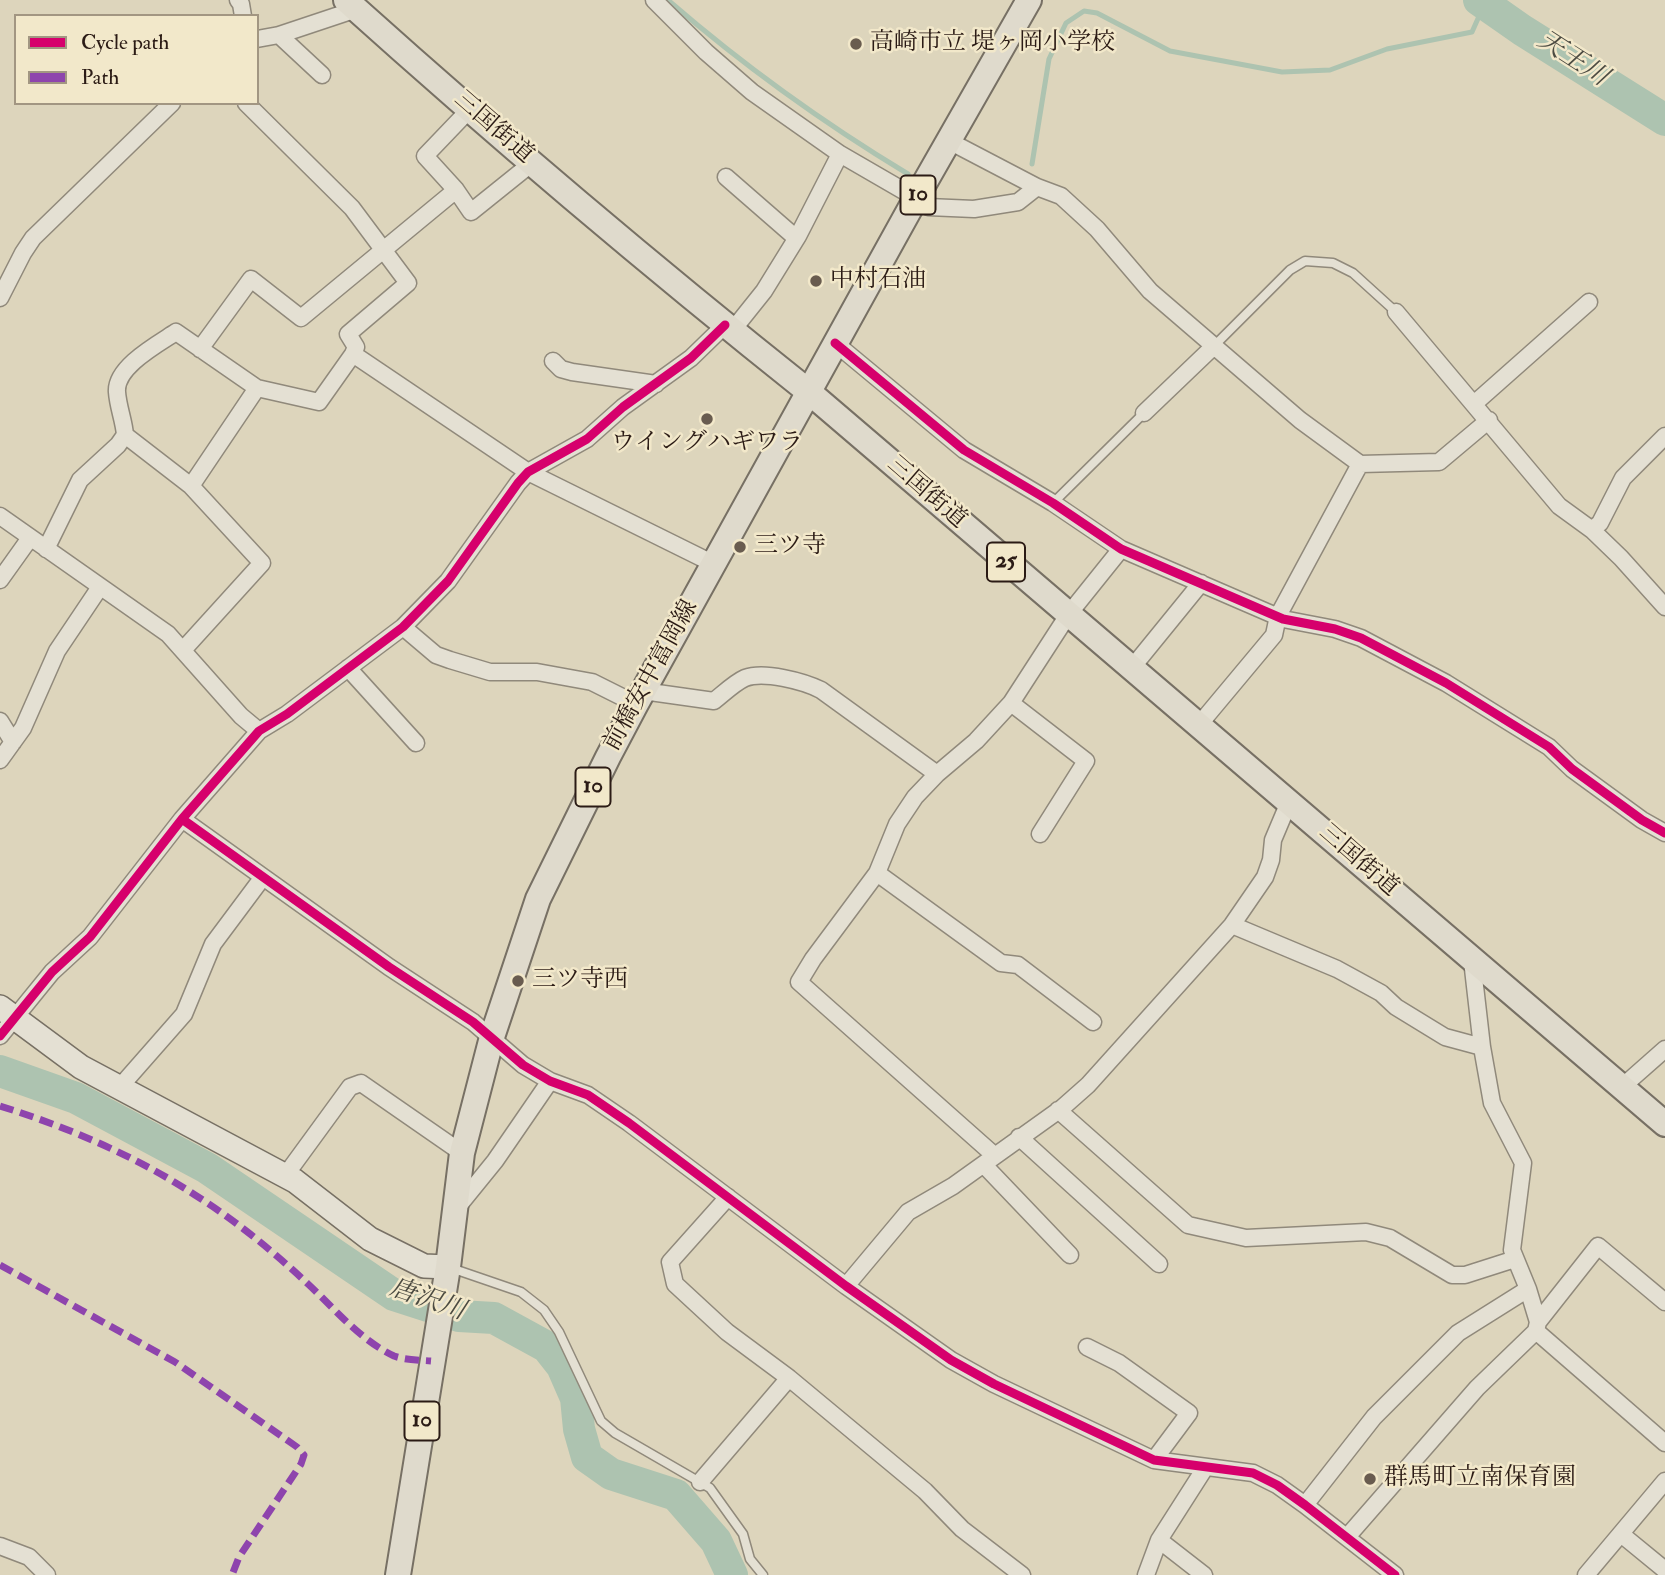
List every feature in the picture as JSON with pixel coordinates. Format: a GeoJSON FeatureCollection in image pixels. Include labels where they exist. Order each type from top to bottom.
{"type":"FeatureCollection","features":[{"type":"Feature","properties":{"kind":"main road","name":"前橋安中富岡線"},"geometry":{"type":"LineString","coordinates":[[398,1575],[448,1267],[462,1153],[492,1037],[538,899],[640,697],[916,198],[1030,0]]}},
{"type":"Feature","properties":{"kind":"main road","name":"三国街道"},"geometry":{"type":"LineString","coordinates":[[351,5],[532,163],[728,328],[809,392],[1665,1125]]}},
{"type":"Feature","properties":{"kind":"street"},"geometry":{"type":"LineString","coordinates":[[654,0],[751,92],[840,154],[928,207],[974,209],[1018,202],[1037,187]]}},
{"type":"Feature","properties":{"kind":"street"},"geometry":{"type":"LineString","coordinates":[[259,39],[279,35],[351,5]]}},
{"type":"Feature","properties":{"kind":"street"},"geometry":{"type":"LineString","coordinates":[[279,35],[322,75]]}},
{"type":"Feature","properties":{"kind":"street"},"geometry":{"type":"LineString","coordinates":[[0,298],[33,238],[170,105]]}},
{"type":"Feature","properties":{"kind":"street"},"geometry":{"type":"LineString","coordinates":[[183,650],[262,563],[191,486],[125,435],[117,391],[119,379],[142,355],[176,332],[257,388],[319,402],[356,347],[348,334],[408,282],[352,208],[248,105]]}},
{"type":"Feature","properties":{"kind":"street"},"geometry":{"type":"LineString","coordinates":[[470,109],[425,156],[456,190],[471,212],[532,163]]}},
{"type":"Feature","properties":{"kind":"street"},"geometry":{"type":"LineString","coordinates":[[949,141],[1037,187],[1061,196],[1097,229],[1150,291],[1300,420],[1360,464],[1439,462],[1489,421]]}},
{"type":"Feature","properties":{"kind":"street"},"geometry":{"type":"LineString","coordinates":[[0,1036],[8,1012],[90,937],[182,819],[259,731],[287,714],[403,627],[448,581],[528,472],[587,439],[623,407],[728,328],[764,291],[796,238],[840,154]]}},
{"type":"Feature","properties":{"kind":"street"},"geometry":{"type":"LineString","coordinates":[[726,177],[796,238]]}},
{"type":"Feature","properties":{"kind":"street"},"geometry":{"type":"LineString","coordinates":[[200,349],[251,279],[301,318],[456,190]]}},
{"type":"Feature","properties":{"kind":"street"},"geometry":{"type":"LineString","coordinates":[[1475,404],[1589,302]]}},
{"type":"Feature","properties":{"kind":"street"},"geometry":{"type":"LineString","coordinates":[[1396,312],[1559,506],[1592,530],[1665,607]]}},
{"type":"Feature","properties":{"kind":"street"},"geometry":{"type":"LineString","coordinates":[[835,343],[964,450],[1053,503],[1121,549],[1278,617],[1335,629],[1361,638],[1446,683],[1549,747],[1572,769],[1642,820],[1665,833]]}},
{"type":"Feature","properties":{"kind":"street"},"geometry":{"type":"LineString","coordinates":[[1144,413],[1213,347]]}},
{"type":"Feature","properties":{"kind":"street"},"geometry":{"type":"LineString","coordinates":[[353,354],[528,472],[714,564]]}},
{"type":"Feature","properties":{"kind":"street"},"geometry":{"type":"LineString","coordinates":[[553,361],[561,369],[572,372],[656,384]]}},
{"type":"Feature","properties":{"kind":"street"},"geometry":{"type":"LineString","coordinates":[[191,486],[257,388]]}},
{"type":"Feature","properties":{"kind":"street"},"geometry":{"type":"LineString","coordinates":[[46,549],[80,480],[118,445],[125,435]]}},
{"type":"Feature","properties":{"kind":"street"},"geometry":{"type":"LineString","coordinates":[[1592,530],[1600,523],[1623,478],[1665,436]]}},
{"type":"Feature","properties":{"kind":"street"},"geometry":{"type":"LineString","coordinates":[[1198,726],[1274,635],[1278,617],[1360,464]]}},
{"type":"Feature","properties":{"kind":"street"},"geometry":{"type":"LineString","coordinates":[[0,516],[168,634],[241,716],[259,731]]}},
{"type":"Feature","properties":{"kind":"street"},"geometry":{"type":"LineString","coordinates":[[0,580],[30,538]]}},
{"type":"Feature","properties":{"kind":"street"},"geometry":{"type":"LineString","coordinates":[[1070,1255],[989,1160],[799,982],[813,958],[877,873],[897,824],[915,797],[976,741],[1011,703],[1068,615],[1121,549]]}},
{"type":"Feature","properties":{"kind":"street"},"geometry":{"type":"LineString","coordinates":[[1131,669],[1200,583]]}},
{"type":"Feature","properties":{"kind":"street"},"geometry":{"type":"LineString","coordinates":[[0,760],[23,728],[57,651],[100,587]]}},
{"type":"Feature","properties":{"kind":"street"},"geometry":{"type":"LineString","coordinates":[[403,627],[436,655],[490,673],[537,672],[592,682],[640,697],[714,701],[745,678],[763,676],[806,682],[937,774]]}},
{"type":"Feature","properties":{"kind":"street"},"geometry":{"type":"LineString","coordinates":[[348,668],[416,743]]}},
{"type":"Feature","properties":{"kind":"street"},"geometry":{"type":"LineString","coordinates":[[1011,703],[1086,761],[1040,834]]}},
{"type":"Feature","properties":{"kind":"street"},"geometry":{"type":"LineString","coordinates":[[0,721],[13,742]]}},
{"type":"Feature","properties":{"kind":"street"},"geometry":{"type":"LineString","coordinates":[[846,1286],[908,1212],[953,1186],[1058,1111],[1088,1085],[1232,925],[1265,877],[1271,860],[1273,840],[1289,802]]}},
{"type":"Feature","properties":{"kind":"street"},"geometry":{"type":"LineString","coordinates":[[182,819],[389,967],[474,1022],[523,1065],[550,1081],[588,1095],[846,1286],[951,1360],[994,1384],[1154,1460],[1253,1473],[1277,1485],[1305,1505],[1395,1575]]}},
{"type":"Feature","properties":{"kind":"street"},"geometry":{"type":"LineString","coordinates":[[877,873],[1001,963],[1017,965],[1093,1022]]}},
{"type":"Feature","properties":{"kind":"street"},"geometry":{"type":"LineString","coordinates":[[119,1088],[184,1014],[213,944],[263,877]]}},
{"type":"Feature","properties":{"kind":"street"},"geometry":{"type":"LineString","coordinates":[[1232,925],[1337,969],[1381,993],[1396,1007],[1445,1037],[1482,1047]]}},
{"type":"Feature","properties":{"kind":"street"},"geometry":{"type":"LineString","coordinates":[[1472,960],[1482,1047],[1492,1103],[1523,1163],[1512,1250],[1528,1289],[1537,1327],[1665,1443]]}},
{"type":"Feature","properties":{"kind":"street"},"geometry":{"type":"LineString","coordinates":[[8,1012],[81,1067],[309,1191],[370,1239],[424,1266],[448,1267]]}},
{"type":"Feature","properties":{"kind":"street"},"geometry":{"type":"LineString","coordinates":[[1622,1087],[1665,1049]]}},
{"type":"Feature","properties":{"kind":"street"},"geometry":{"type":"LineString","coordinates":[[453,1212],[495,1161],[550,1081]]}},
{"type":"Feature","properties":{"kind":"street"},"geometry":{"type":"LineString","coordinates":[[285,1176],[351,1087],[361,1083],[462,1153]]}},
{"type":"Feature","properties":{"kind":"street"},"geometry":{"type":"LineString","coordinates":[[1058,1111],[1188,1225],[1246,1238],[1366,1231],[1390,1238],[1452,1275],[1465,1275],[1515,1259]]}},
{"type":"Feature","properties":{"kind":"street"},"geometry":{"type":"LineString","coordinates":[[1019,1138],[1159,1264]]}},
{"type":"Feature","properties":{"kind":"street"},"geometry":{"type":"LineString","coordinates":[[728,1197],[670,1262],[675,1284],[727,1332],[789,1378],[925,1490],[962,1529],[1022,1575]]}},
{"type":"Feature","properties":{"kind":"street"},"geometry":{"type":"LineString","coordinates":[[1347,1537],[1477,1388],[1537,1327],[1598,1246],[1665,1302]]}},
{"type":"Feature","properties":{"kind":"street"},"geometry":{"type":"LineString","coordinates":[[1305,1505],[1374,1417],[1458,1333],[1528,1289]]}},
{"type":"Feature","properties":{"kind":"street"},"geometry":{"type":"LineString","coordinates":[[1087,1347],[1119,1363],[1189,1413],[1154,1460]]}},
{"type":"Feature","properties":{"kind":"street"},"geometry":{"type":"LineString","coordinates":[[700,1482],[789,1378]]}},
{"type":"Feature","properties":{"kind":"street"},"geometry":{"type":"LineString","coordinates":[[1146,1575],[1158,1540],[1205,1468]]}},
{"type":"Feature","properties":{"kind":"street"},"geometry":{"type":"LineString","coordinates":[[1586,1575],[1665,1481]]}},
{"type":"Feature","properties":{"kind":"street"},"geometry":{"type":"LineString","coordinates":[[1621,1534],[1665,1570]]}},
{"type":"Feature","properties":{"kind":"street"},"geometry":{"type":"LineString","coordinates":[[1158,1540],[1204,1575]]}},
{"type":"Feature","properties":{"kind":"street"},"geometry":{"type":"LineString","coordinates":[[0,1546],[29,1557],[47,1575]]}},
{"type":"Feature","properties":{"kind":"lane"},"geometry":{"type":"LineString","coordinates":[[1213,347],[1290,270],[1305,261],[1333,264],[1353,273],[1396,312]]}},
{"type":"Feature","properties":{"kind":"lane"},"geometry":{"type":"LineString","coordinates":[[1053,503],[1144,413]]}},
{"type":"Feature","properties":{"kind":"lane"},"geometry":{"type":"LineString","coordinates":[[448,1267],[520,1292],[544,1310],[559,1332],[601,1420],[615,1433],[710,1489],[743,1534],[750,1559],[763,1575]]}},
{"type":"Feature","properties":{"kind":"waterway"},"geometry":{"type":"LineString","coordinates":[[668,0],[725,48],[784,92],[908,174]]}},
{"type":"Feature","properties":{"kind":"waterway","name":"天王川"},"geometry":{"type":"LineString","coordinates":[[1479,0],[1665,120]]}},
{"type":"Feature","properties":{"kind":"waterway"},"geometry":{"type":"LineString","coordinates":[[1032,164],[1049,59],[1066,23],[1084,11],[1097,13],[1170,51],[1282,72],[1330,70],[1387,49],[1472,32],[1484,5]]}},
{"type":"Feature","properties":{"kind":"waterway","name":"唐沢川"},"geometry":{"type":"LineString","coordinates":[[0,1071],[76,1098],[207,1168],[394,1295],[459,1316],[494,1318],[547,1347],[562,1366],[576,1398],[579,1429],[587,1457],[611,1474],[676,1495],[716,1541],[732,1575]]}},
{"type":"Feature","properties":{"kind":"marked path"},"geometry":{"type":"LineString","coordinates":[[0,1106],[100,1144],[172,1181],[254,1237],[370,1342],[394,1356],[431,1361]]}},
{"type":"Feature","properties":{"kind":"marked path"},"geometry":{"type":"LineString","coordinates":[[0,1265],[175,1362],[297,1447],[304,1455],[301,1464],[239,1557],[232,1575]]}},
{"type":"Feature","properties":{"kind":"cycle path"},"geometry":{"type":"LineString","coordinates":[[0,1036],[52,972],[90,937],[182,819],[259,731],[287,714],[403,627],[448,581],[528,472],[587,439],[623,407],[691,358],[725,325]]}},
{"type":"Feature","properties":{"kind":"cycle path"},"geometry":{"type":"LineString","coordinates":[[835,343],[964,450],[1053,503],[1121,549],[1283,619],[1335,629],[1361,638],[1446,683],[1549,747],[1572,769],[1642,820],[1665,833]]}},
{"type":"Feature","properties":{"kind":"cycle path"},"geometry":{"type":"LineString","coordinates":[[182,819],[389,967],[473,1022],[523,1065],[550,1081],[588,1095],[629,1123],[846,1286],[951,1360],[994,1384],[1154,1460],[1253,1473],[1277,1485],[1305,1505],[1395,1575]]}},
{"type":"Feature","properties":{"kind":"place","name":"高崎市立 堤ヶ岡小学校"},"geometry":{"type":"Point","coordinates":[856,44]}},
{"type":"Feature","properties":{"kind":"place","name":"中村石油"},"geometry":{"type":"Point","coordinates":[816,281]}},
{"type":"Feature","properties":{"kind":"place","name":"ウイングハギワラ"},"geometry":{"type":"Point","coordinates":[707,419]}},
{"type":"Feature","properties":{"kind":"place","name":"三ツ寺"},"geometry":{"type":"Point","coordinates":[740,547]}},
{"type":"Feature","properties":{"kind":"place","name":"三ツ寺西"},"geometry":{"type":"Point","coordinates":[518,981]}},
{"type":"Feature","properties":{"kind":"place","name":"群馬町立南保育園"},"geometry":{"type":"Point","coordinates":[1370,1479]}}]}
